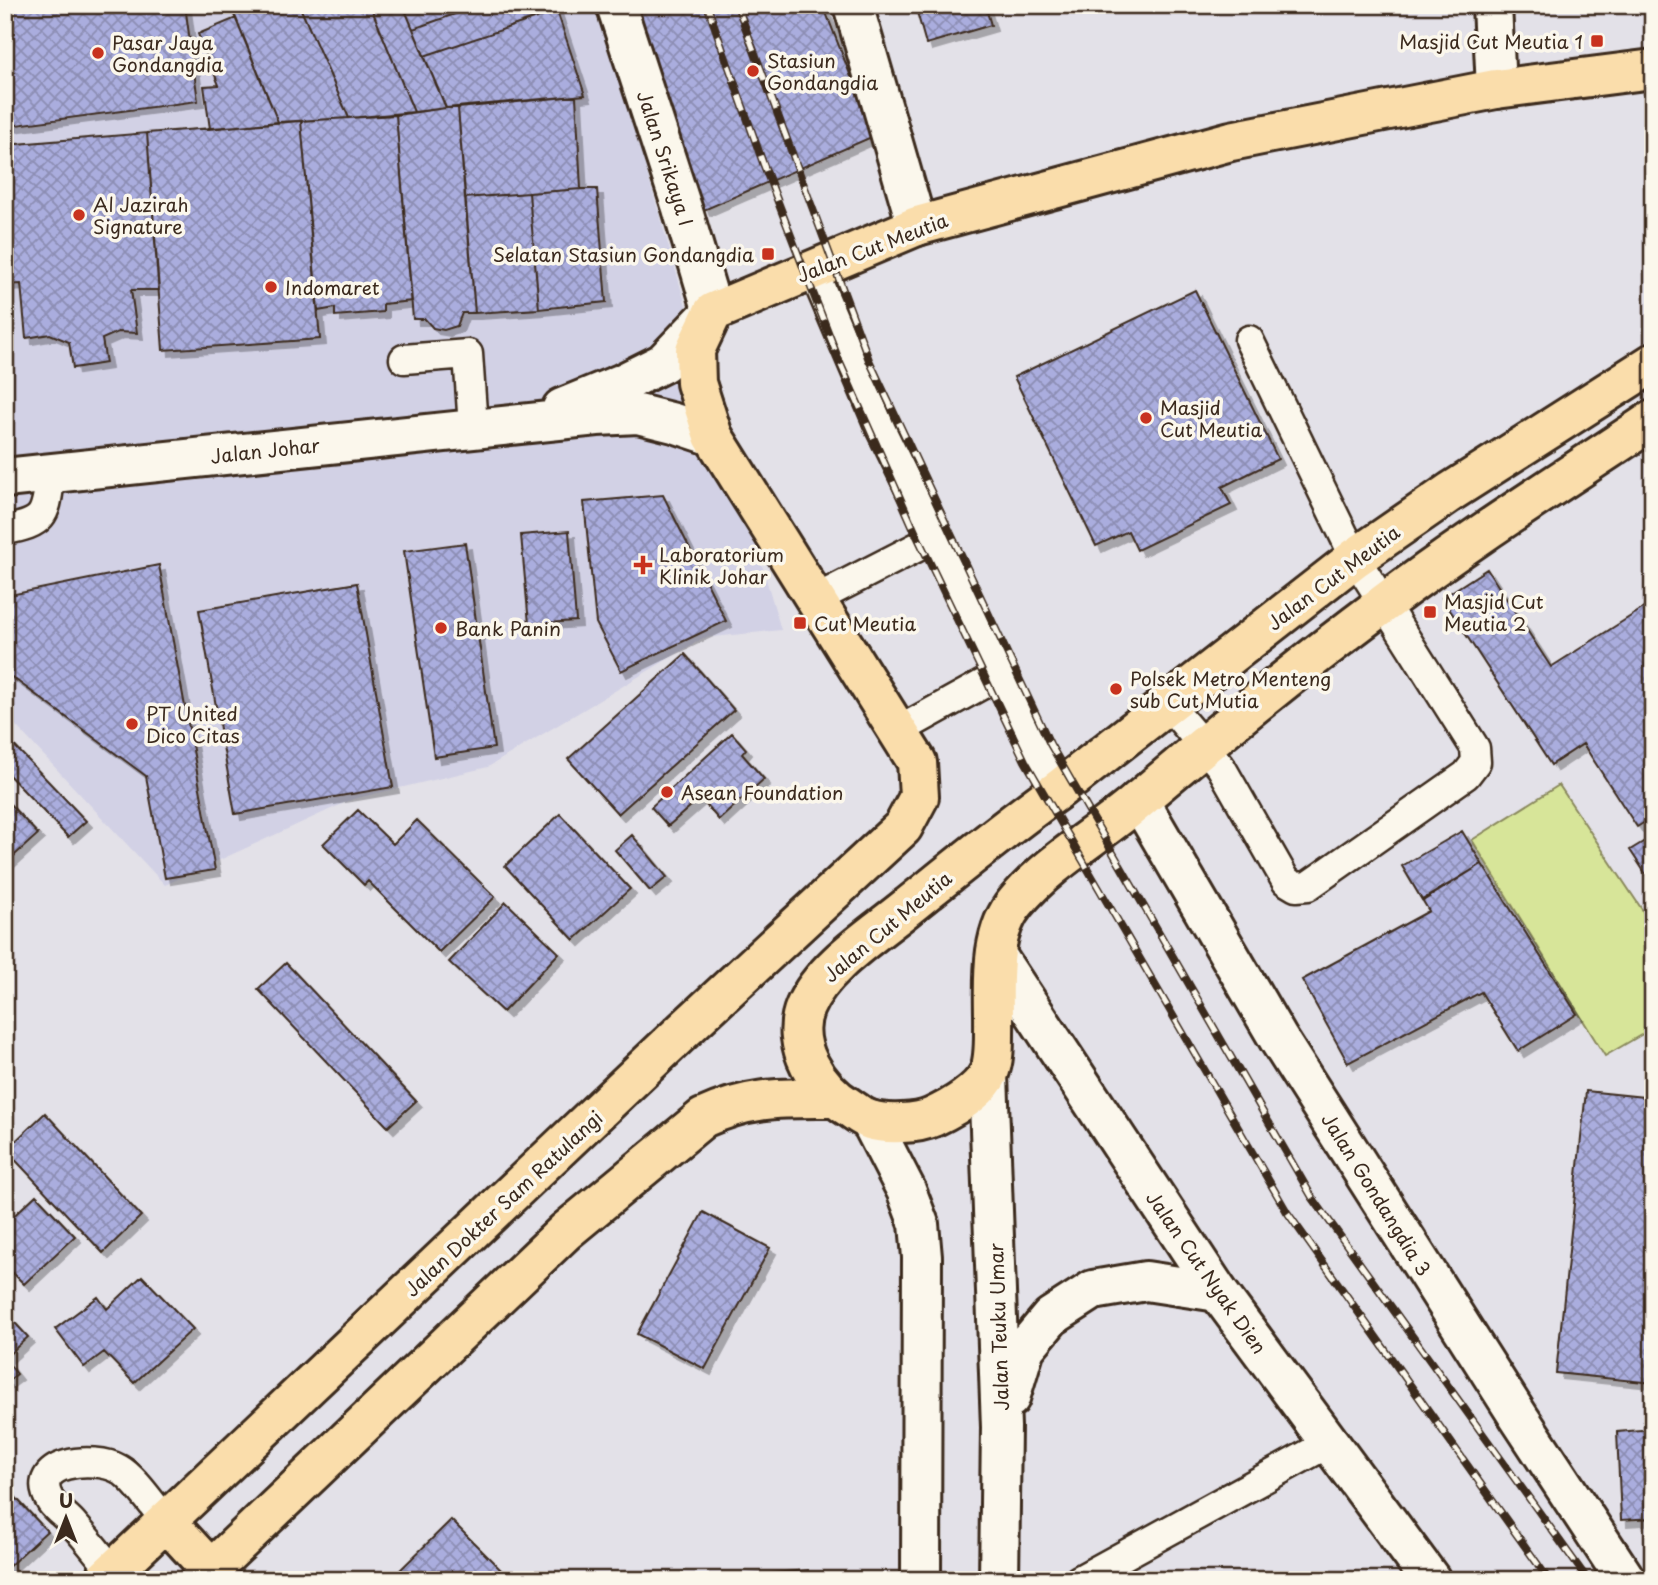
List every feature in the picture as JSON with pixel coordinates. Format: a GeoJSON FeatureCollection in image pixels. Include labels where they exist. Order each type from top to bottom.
{"type":"FeatureCollection","features":[{"type":"Feature","properties":{"kind":"main road","name":"Jalan Cut Meutia"},"geometry":{"type":"LineString","coordinates":[[713,312],[917,226],[1231,141],[1496,89],[1653,69]]}},
{"type":"Feature","properties":{"kind":"main road"},"geometry":{"type":"LineString","coordinates":[[713,312],[695,350],[696,383],[713,436],[898,731]]}},
{"type":"Feature","properties":{"kind":"main road","name":"Jalan Cut Meutia"},"geometry":{"type":"LineString","coordinates":[[988,1074],[963,1099],[925,1120],[911,1123],[870,1120],[833,1098],[813,1072],[800,1035],[802,1012],[813,989],[845,957],[1010,825],[1355,558],[1452,491],[1653,363]]}},
{"type":"Feature","properties":{"kind":"main road"},"geometry":{"type":"LineString","coordinates":[[988,1074],[994,1041],[996,955],[1001,927],[1014,904],[1050,869],[1384,603],[1653,420]]}},
{"type":"Feature","properties":{"kind":"main road","name":"Jalan Dokter Sam Ratulangi"},"geometry":{"type":"LineString","coordinates":[[108,1575],[684,1030],[903,827],[919,797],[917,762],[898,731]]}},
{"type":"Feature","properties":{"kind":"main road"},"geometry":{"type":"LineString","coordinates":[[166,1521],[205,1575],[566,1231],[703,1118],[727,1107],[767,1098],[833,1098]]}},
{"type":"Feature","properties":{"kind":"street","name":"Jalan Srikaya I"},"geometry":{"type":"LineString","coordinates":[[616,5],[713,312]]}},
{"type":"Feature","properties":{"kind":"street"},"geometry":{"type":"LineString","coordinates":[[853,5],[917,226]]}},
{"type":"Feature","properties":{"kind":"street"},"geometry":{"type":"LineString","coordinates":[[1492,5],[1496,89]]}},
{"type":"Feature","properties":{"kind":"street","name":"Jalan Johar"},"geometry":{"type":"LineString","coordinates":[[524,422],[591,396],[663,363],[713,312]]}},
{"type":"Feature","properties":{"kind":"street","name":"Jalan Johar"},"geometry":{"type":"LineString","coordinates":[[5,478],[524,422],[638,414],[713,436]]}},
{"type":"Feature","properties":{"kind":"street","name":"Jalan Gondangdia 3"},"geometry":{"type":"LineString","coordinates":[[1139,800],[1279,1040],[1626,1580]]}},
{"type":"Feature","properties":{"kind":"street","name":"Jalan Cut Nyak Dien"},"geometry":{"type":"LineString","coordinates":[[996,955],[1218,1292],[1431,1580]]}},
{"type":"Feature","properties":{"kind":"street","name":"Jalan Teuku Umar"},"geometry":{"type":"LineString","coordinates":[[988,1074],[1001,1427],[999,1580]]}},
{"type":"Feature","properties":{"kind":"street"},"geometry":{"type":"LineString","coordinates":[[870,1120],[906,1190],[919,1224],[922,1257],[921,1580]]}},
{"type":"Feature","properties":{"kind":"street"},"geometry":{"type":"LineString","coordinates":[[1001,1427],[1026,1348],[1051,1317],[1093,1290],[1146,1281],[1218,1292]]}},
{"type":"Feature","properties":{"kind":"lane"},"geometry":{"type":"LineString","coordinates":[[812,268],[881,430],[1058,790]]}},
{"type":"Feature","properties":{"kind":"lane"},"geometry":{"type":"LineString","coordinates":[[1167,703],[1221,767],[1286,881],[1296,887],[1308,886],[1466,775],[1476,762],[1475,748],[1355,558],[1249,340]]}},
{"type":"Feature","properties":{"kind":"lane"},"geometry":{"type":"LineString","coordinates":[[404,359],[468,354],[472,428]]}},
{"type":"Feature","properties":{"kind":"lane"},"geometry":{"type":"LineString","coordinates":[[5,530],[39,520],[44,512],[51,473]]}},
{"type":"Feature","properties":{"kind":"lane"},"geometry":{"type":"LineString","coordinates":[[816,599],[933,539]]}},
{"type":"Feature","properties":{"kind":"lane"},"geometry":{"type":"LineString","coordinates":[[898,731],[1001,674]]}},
{"type":"Feature","properties":{"kind":"lane"},"geometry":{"type":"LineString","coordinates":[[1079,1580],[1329,1443]]}},
{"type":"Feature","properties":{"kind":"lane"},"geometry":{"type":"LineString","coordinates":[[108,1575],[73,1523],[51,1502],[46,1484],[51,1472],[65,1464],[85,1460],[117,1467],[166,1521]]}},
{"type":"Feature","properties":{"kind":"shaded area"},"geometry":{"type":"Polygon","coordinates":[[[5,5],[598,5],[781,630],[703,638],[488,767],[353,799],[165,885],[5,714],[5,5]]]}},
{"type":"Feature","properties":{"kind":"green space"},"geometry":{"type":"Polygon","coordinates":[[[1559,785],[1653,926],[1653,1028],[1605,1056],[1472,840],[1559,785]]]}},
{"type":"Feature","properties":{"kind":"building","name":"Pasar Jaya Gondangdia"},"geometry":{"type":"Polygon","coordinates":[[[5,5],[185,5],[198,101],[9,126],[5,101],[5,5]]]}},
{"type":"Feature","properties":{"kind":"building"},"geometry":{"type":"Polygon","coordinates":[[[230,5],[299,5],[349,118],[278,122],[230,5]]]}},
{"type":"Feature","properties":{"kind":"building"},"geometry":{"type":"Polygon","coordinates":[[[299,5],[370,5],[414,112],[349,118],[299,5]]]}},
{"type":"Feature","properties":{"kind":"building"},"geometry":{"type":"Polygon","coordinates":[[[370,5],[403,5],[446,108],[414,112],[370,5]]]}},
{"type":"Feature","properties":{"kind":"building"},"geometry":{"type":"Polygon","coordinates":[[[403,5],[480,5],[413,29],[403,5]]]}},
{"type":"Feature","properties":{"kind":"building"},"geometry":{"type":"Polygon","coordinates":[[[480,5],[555,5],[557,11],[424,56],[413,29],[480,5]]]}},
{"type":"Feature","properties":{"kind":"building","name":"Stasiun Gondangdia"},"geometry":{"type":"Polygon","coordinates":[[[635,5],[823,5],[874,136],[704,210],[635,5]]]}},
{"type":"Feature","properties":{"kind":"building"},"geometry":{"type":"Polygon","coordinates":[[[915,5],[985,5],[991,25],[926,44],[915,5]]]}},
{"type":"Feature","properties":{"kind":"building"},"geometry":{"type":"Polygon","coordinates":[[[557,11],[585,95],[446,108],[424,56],[557,11]]]}},
{"type":"Feature","properties":{"kind":"building"},"geometry":{"type":"Polygon","coordinates":[[[236,18],[278,122],[210,129],[204,86],[219,85],[198,34],[236,18]]]}},
{"type":"Feature","properties":{"kind":"building"},"geometry":{"type":"Polygon","coordinates":[[[576,96],[581,189],[465,198],[458,108],[576,96]]]}},
{"type":"Feature","properties":{"kind":"building"},"geometry":{"type":"Polygon","coordinates":[[[458,108],[475,313],[462,313],[457,326],[444,330],[433,328],[425,319],[413,319],[396,115],[458,108]]]}},
{"type":"Feature","properties":{"kind":"building"},"geometry":{"type":"Polygon","coordinates":[[[396,115],[412,301],[383,304],[383,312],[335,316],[335,308],[318,311],[301,121],[396,115]]]}},
{"type":"Feature","properties":{"kind":"building"},"geometry":{"type":"Polygon","coordinates":[[[301,121],[320,339],[163,350],[147,133],[301,121]]]}},
{"type":"Feature","properties":{"kind":"building","name":"Al Jazirah Signature"},"geometry":{"type":"Polygon","coordinates":[[[147,133],[159,290],[131,290],[137,333],[118,332],[102,339],[106,363],[73,368],[69,342],[50,334],[26,338],[21,284],[5,285],[5,145],[147,133]]]}},
{"type":"Feature","properties":{"kind":"building"},"geometry":{"type":"Polygon","coordinates":[[[597,189],[606,302],[539,309],[529,193],[597,189]]]}},
{"type":"Feature","properties":{"kind":"building"},"geometry":{"type":"Polygon","coordinates":[[[529,193],[539,309],[475,313],[465,198],[529,193]]]}},
{"type":"Feature","properties":{"kind":"building","name":"Masjid Cut Meutia"},"geometry":{"type":"Polygon","coordinates":[[[1195,290],[1278,459],[1222,487],[1231,505],[1137,550],[1128,531],[1096,546],[1014,377],[1195,290]]]}},
{"type":"Feature","properties":{"kind":"building"},"geometry":{"type":"Polygon","coordinates":[[[663,495],[726,621],[621,671],[596,623],[584,502],[663,495]]]}},
{"type":"Feature","properties":{"kind":"building"},"geometry":{"type":"Polygon","coordinates":[[[569,531],[576,621],[529,624],[521,535],[569,531]]]}},
{"type":"Feature","properties":{"kind":"building"},"geometry":{"type":"Polygon","coordinates":[[[465,543],[494,748],[434,757],[404,551],[465,543]]]}},
{"type":"Feature","properties":{"kind":"building","name":"PT United Dico Citas"},"geometry":{"type":"Polygon","coordinates":[[[159,565],[215,870],[165,878],[146,776],[5,672],[5,596],[159,565]]]}},
{"type":"Feature","properties":{"kind":"building"},"geometry":{"type":"Polygon","coordinates":[[[1487,569],[1551,667],[1653,602],[1653,817],[1637,827],[1583,744],[1551,765],[1442,598],[1487,569]]]}},
{"type":"Feature","properties":{"kind":"building"},"geometry":{"type":"Polygon","coordinates":[[[357,583],[393,787],[235,814],[199,610],[357,583]]]}},
{"type":"Feature","properties":{"kind":"building"},"geometry":{"type":"Polygon","coordinates":[[[685,654],[734,710],[618,814],[568,759],[685,654]]]}},
{"type":"Feature","properties":{"kind":"building"},"geometry":{"type":"Polygon","coordinates":[[[732,733],[746,749],[742,754],[764,779],[719,820],[700,798],[668,826],[651,807],[732,733]]]}},
{"type":"Feature","properties":{"kind":"building"},"geometry":{"type":"Polygon","coordinates":[[[5,736],[86,821],[68,837],[5,771],[5,736]]]}},
{"type":"Feature","properties":{"kind":"building"},"geometry":{"type":"Polygon","coordinates":[[[5,799],[38,834],[5,864],[5,799]]]}},
{"type":"Feature","properties":{"kind":"building"},"geometry":{"type":"Polygon","coordinates":[[[358,810],[393,844],[417,820],[495,897],[439,952],[368,881],[364,885],[323,844],[358,810]]]}},
{"type":"Feature","properties":{"kind":"building"},"geometry":{"type":"Polygon","coordinates":[[[560,814],[630,889],[574,940],[505,866],[560,814]]]}},
{"type":"Feature","properties":{"kind":"building"},"geometry":{"type":"Polygon","coordinates":[[[1462,831],[1482,864],[1422,900],[1402,866],[1462,831]]]}},
{"type":"Feature","properties":{"kind":"building"},"geometry":{"type":"Polygon","coordinates":[[[632,835],[667,877],[650,891],[615,850],[632,835]]]}},
{"type":"Feature","properties":{"kind":"building"},"geometry":{"type":"Polygon","coordinates":[[[1653,836],[1653,885],[1630,850],[1653,836]]]}},
{"type":"Feature","properties":{"kind":"building"},"geometry":{"type":"Polygon","coordinates":[[[1482,864],[1577,1014],[1518,1051],[1481,992],[1348,1063],[1302,980],[1429,911],[1423,901],[1482,864]]]}},
{"type":"Feature","properties":{"kind":"building"},"geometry":{"type":"Polygon","coordinates":[[[506,902],[559,953],[503,1012],[449,962],[506,902]]]}},
{"type":"Feature","properties":{"kind":"building"},"geometry":{"type":"Polygon","coordinates":[[[286,963],[416,1101],[388,1127],[258,989],[286,963]]]}},
{"type":"Feature","properties":{"kind":"building"},"geometry":{"type":"Polygon","coordinates":[[[1586,1091],[1653,1098],[1653,1383],[1556,1373],[1586,1091]]]}},
{"type":"Feature","properties":{"kind":"building"},"geometry":{"type":"Polygon","coordinates":[[[45,1113],[141,1216],[103,1253],[6,1150],[45,1113]]]}},
{"type":"Feature","properties":{"kind":"building"},"geometry":{"type":"Polygon","coordinates":[[[36,1195],[75,1236],[24,1284],[5,1265],[5,1224],[36,1195]]]}},
{"type":"Feature","properties":{"kind":"building"},"geometry":{"type":"Polygon","coordinates":[[[703,1212],[770,1248],[705,1369],[637,1334],[703,1212]]]}},
{"type":"Feature","properties":{"kind":"building"},"geometry":{"type":"Polygon","coordinates":[[[142,1276],[193,1329],[134,1383],[104,1352],[84,1367],[55,1329],[98,1297],[107,1309],[142,1276]]]}},
{"type":"Feature","properties":{"kind":"building"},"geometry":{"type":"Polygon","coordinates":[[[5,1312],[28,1337],[5,1358],[5,1312]]]}},
{"type":"Feature","properties":{"kind":"building"},"geometry":{"type":"Polygon","coordinates":[[[5,1359],[17,1374],[5,1383],[5,1359]]]}},
{"type":"Feature","properties":{"kind":"building"},"geometry":{"type":"Polygon","coordinates":[[[1653,1429],[1653,1518],[1621,1520],[1617,1432],[1653,1429]]]}},
{"type":"Feature","properties":{"kind":"building"},"geometry":{"type":"Polygon","coordinates":[[[5,1486],[47,1531],[5,1570],[5,1486]]]}},
{"type":"Feature","properties":{"kind":"building"},"geometry":{"type":"Polygon","coordinates":[[[451,1520],[511,1580],[390,1580],[451,1520]]]}},
{"type":"Feature","properties":{"kind":"building"},"geometry":{"type":"Polygon","coordinates":[[[808,1570],[808,1580],[724,1580],[723,1577],[808,1570]]]}},
{"type":"Feature","properties":{"kind":"railway"},"geometry":{"type":"LineString","coordinates":[[707,5],[763,163],[840,363],[917,536],[1025,761],[1287,1212],[1549,1580]]}},
{"type":"Feature","properties":{"kind":"railway"},"geometry":{"type":"LineString","coordinates":[[737,5],[869,360],[1050,744],[1312,1197],[1588,1580]]}},
{"type":"Feature","properties":{"kind":"place","name":"Masjid Cut Meutia 1"},"geometry":{"type":"Point","coordinates":[1597,41]}},
{"type":"Feature","properties":{"kind":"place","name":"Pasar Jaya Gondangdia"},"geometry":{"type":"Point","coordinates":[98,53]}},
{"type":"Feature","properties":{"kind":"place","name":"Stasiun Gondangdia"},"geometry":{"type":"Point","coordinates":[753,71]}},
{"type":"Feature","properties":{"kind":"place","name":"Al Jazirah Signature"},"geometry":{"type":"Point","coordinates":[79,215]}},
{"type":"Feature","properties":{"kind":"place","name":"Selatan Stasiun Gondangdia"},"geometry":{"type":"Point","coordinates":[768,254]}},
{"type":"Feature","properties":{"kind":"place","name":"Indomaret"},"geometry":{"type":"Point","coordinates":[271,287]}},
{"type":"Feature","properties":{"kind":"place","name":"Masjid Cut Meutia"},"geometry":{"type":"Point","coordinates":[1146,418]}},
{"type":"Feature","properties":{"kind":"place","name":"Laboratorium Klinik Johar"},"geometry":{"type":"Point","coordinates":[643,565]}},
{"type":"Feature","properties":{"kind":"place","name":"Masjid Cut Meutia 2"},"geometry":{"type":"Point","coordinates":[1430,612]}},
{"type":"Feature","properties":{"kind":"place","name":"Cut Meutia"},"geometry":{"type":"Point","coordinates":[800,623]}},
{"type":"Feature","properties":{"kind":"place","name":"Bank Panin"},"geometry":{"type":"Point","coordinates":[441,628]}},
{"type":"Feature","properties":{"kind":"place","name":"Polsek Metro Menteng sub Cut Mutia"},"geometry":{"type":"Point","coordinates":[1116,689]}},
{"type":"Feature","properties":{"kind":"place","name":"PT United Dico Citas"},"geometry":{"type":"Point","coordinates":[132,724]}},
{"type":"Feature","properties":{"kind":"place","name":"Asean Foundation"},"geometry":{"type":"Point","coordinates":[667,792]}}]}
